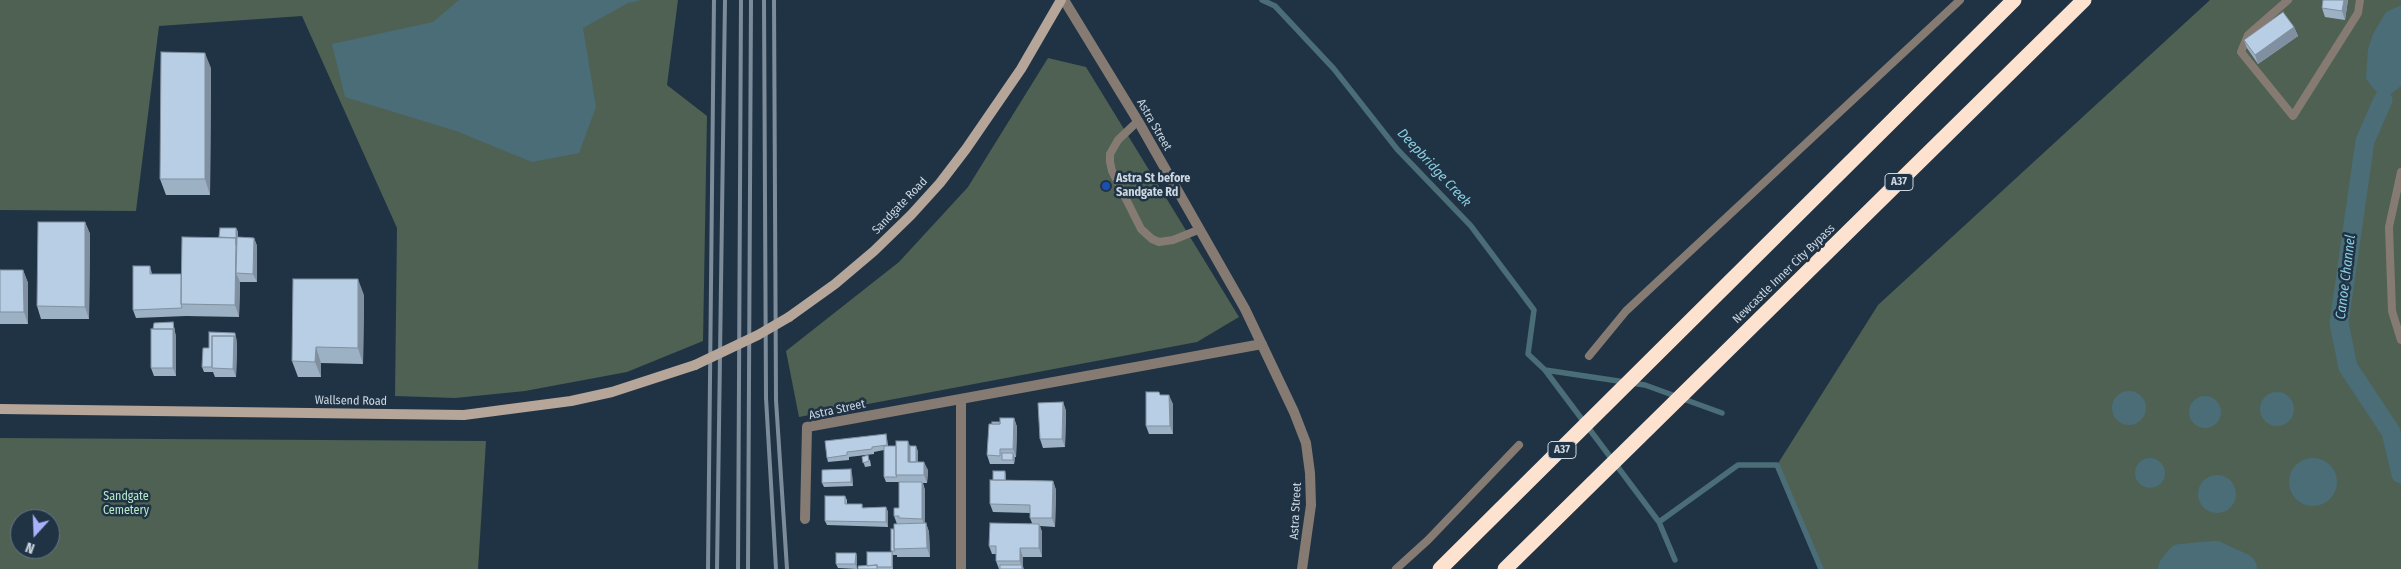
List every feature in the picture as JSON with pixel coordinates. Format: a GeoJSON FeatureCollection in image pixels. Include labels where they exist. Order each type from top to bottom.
{"type":"FeatureCollection","features":[{"type":"Feature","properties":{"kind":"highway","name":"A37"},"geometry":{"type":"LineString","coordinates":[[1440,569],[2014,0]]}},
{"type":"Feature","properties":{"kind":"highway","name":"Newcastle Inner City Bypass"},"geometry":{"type":"LineString","coordinates":[[1506,569],[2084,0]]}},
{"type":"Feature","properties":{"kind":"main road","name":"Sandgate Road"},"geometry":{"type":"LineString","coordinates":[[695,365],[758,335],[835,284],[874,251],[911,215],[940,183],[966,149],[1021,68],[1062,0]]}},
{"type":"Feature","properties":{"kind":"main road","name":"Wallsend Road"},"geometry":{"type":"LineString","coordinates":[[0,409],[464,415],[571,401],[612,392],[695,365]]}},
{"type":"Feature","properties":{"kind":"street","name":"Astra Street"},"geometry":{"type":"LineString","coordinates":[[1062,0],[1138,121],[1198,230],[1245,309],[1294,412],[1306,443],[1310,473],[1311,505],[1302,569]]}},
{"type":"Feature","properties":{"kind":"street","name":"Astra Street"},"geometry":{"type":"LineString","coordinates":[[805,519],[806,427],[1262,344]]}},
{"type":"Feature","properties":{"kind":"street"},"geometry":{"type":"LineString","coordinates":[[961,399],[961,569]]}},
{"type":"Feature","properties":{"kind":"lane"},"geometry":{"type":"LineString","coordinates":[[1590,356],[1626,311],[1960,0]]}},
{"type":"Feature","properties":{"kind":"lane"},"geometry":{"type":"LineString","coordinates":[[2288,0],[2248,35],[2241,52],[2293,116],[2358,14],[2360,0]]}},
{"type":"Feature","properties":{"kind":"lane"},"geometry":{"type":"LineString","coordinates":[[1138,121],[1118,140],[1110,154],[1110,162],[1112,171],[1141,229],[1152,240],[1159,242],[1173,240],[1198,230]]}},
{"type":"Feature","properties":{"kind":"lane"},"geometry":{"type":"LineString","coordinates":[[2401,172],[2389,227],[2392,311],[2401,340]]}},
{"type":"Feature","properties":{"kind":"lane"},"geometry":{"type":"LineString","coordinates":[[1396,569],[1428,540],[1519,445]]}},
{"type":"Feature","properties":{"kind":"green space"},"geometry":{"type":"Polygon","coordinates":[[[0,0],[678,0],[667,85],[707,116],[703,341],[627,372],[525,391],[455,398],[395,396],[397,228],[302,16],[159,26],[136,211],[0,210],[0,0]]]}},
{"type":"Feature","properties":{"kind":"green space"},"geometry":{"type":"Polygon","coordinates":[[[2210,0],[2401,0],[2401,569],[1821,569],[1777,465],[1878,305],[2210,0]]]}},
{"type":"Feature","properties":{"kind":"green space"},"geometry":{"type":"Polygon","coordinates":[[[1048,58],[1086,67],[1239,317],[1197,342],[799,417],[786,351],[899,262],[968,187],[1048,58]]]}},
{"type":"Feature","properties":{"kind":"green space","name":"Sandgate Cemetery"},"geometry":{"type":"Polygon","coordinates":[[[0,438],[486,441],[478,569],[0,569],[0,438]]]}},
{"type":"Feature","properties":{"kind":"water"},"geometry":{"type":"Polygon","coordinates":[[[459,0],[642,0],[628,3],[583,28],[596,107],[579,153],[532,162],[456,131],[345,97],[332,44],[433,22],[459,0]]]}},
{"type":"Feature","properties":{"kind":"water"},"geometry":{"type":"Polygon","coordinates":[[[2401,6],[2401,86],[2383,100],[2366,79],[2368,49],[2373,34],[2386,12],[2401,6]]]}},
{"type":"Feature","properties":{"kind":"water"},"geometry":{"type":"Polygon","coordinates":[[[2129,391],[2141,396],[2146,408],[2141,420],[2129,425],[2117,420],[2112,408],[2117,396],[2129,391]]]}},
{"type":"Feature","properties":{"kind":"water"},"geometry":{"type":"Polygon","coordinates":[[[2277,392],[2289,397],[2294,409],[2289,421],[2277,426],[2265,421],[2260,409],[2265,397],[2277,392]]]}},
{"type":"Feature","properties":{"kind":"water"},"geometry":{"type":"Polygon","coordinates":[[[2205,396],[2216,401],[2221,412],[2216,423],[2205,428],[2194,423],[2189,412],[2194,401],[2205,396]]]}},
{"type":"Feature","properties":{"kind":"water"},"geometry":{"type":"Polygon","coordinates":[[[2150,458],[2156,459],[2164,467],[2164,479],[2156,487],[2150,488],[2144,487],[2136,479],[2135,473],[2136,467],[2144,459],[2150,458]]]}},
{"type":"Feature","properties":{"kind":"water"},"geometry":{"type":"Polygon","coordinates":[[[2313,458],[2322,460],[2330,465],[2335,473],[2337,482],[2335,491],[2330,499],[2322,504],[2313,506],[2304,504],[2296,499],[2291,491],[2289,482],[2291,473],[2296,465],[2304,460],[2313,458]]]}},
{"type":"Feature","properties":{"kind":"water"},"geometry":{"type":"Polygon","coordinates":[[[2217,475],[2231,480],[2236,494],[2231,508],[2217,513],[2203,508],[2198,494],[2203,480],[2217,475]]]}},
{"type":"Feature","properties":{"kind":"building"},"geometry":{"type":"Polygon","coordinates":[[[2323,0],[2344,0],[2342,11],[2322,8],[2323,0]]]}},
{"type":"Feature","properties":{"kind":"building"},"geometry":{"type":"Polygon","coordinates":[[[2283,12],[2294,27],[2255,55],[2244,40],[2283,12]]]}},
{"type":"Feature","properties":{"kind":"building"},"geometry":{"type":"Polygon","coordinates":[[[161,52],[205,53],[205,179],[160,179],[161,52]]]}},
{"type":"Feature","properties":{"kind":"building"},"geometry":{"type":"Polygon","coordinates":[[[38,222],[85,222],[85,307],[37,306],[38,222]]]}},
{"type":"Feature","properties":{"kind":"building"},"geometry":{"type":"Polygon","coordinates":[[[220,228],[236,228],[236,238],[219,237],[220,228]]]}},
{"type":"Feature","properties":{"kind":"building"},"geometry":{"type":"Polygon","coordinates":[[[182,237],[236,238],[235,305],[181,304],[182,237]]]}},
{"type":"Feature","properties":{"kind":"building"},"geometry":{"type":"Polygon","coordinates":[[[237,237],[254,238],[253,274],[236,273],[237,237]]]}},
{"type":"Feature","properties":{"kind":"building"},"geometry":{"type":"Polygon","coordinates":[[[133,266],[150,266],[150,274],[181,274],[182,308],[133,310],[133,266]]]}},
{"type":"Feature","properties":{"kind":"building"},"geometry":{"type":"Polygon","coordinates":[[[0,270],[23,270],[24,312],[0,312],[0,270]]]}},
{"type":"Feature","properties":{"kind":"building"},"geometry":{"type":"Polygon","coordinates":[[[293,279],[358,279],[358,348],[316,347],[315,362],[292,361],[293,279]]]}},
{"type":"Feature","properties":{"kind":"building"},"geometry":{"type":"Polygon","coordinates":[[[173,322],[174,330],[153,329],[154,323],[173,322]]]}},
{"type":"Feature","properties":{"kind":"building"},"geometry":{"type":"Polygon","coordinates":[[[151,329],[173,329],[173,368],[151,368],[151,329]]]}},
{"type":"Feature","properties":{"kind":"building"},"geometry":{"type":"Polygon","coordinates":[[[209,332],[235,333],[235,338],[234,336],[212,336],[212,367],[202,367],[203,348],[209,348],[209,332]]]}},
{"type":"Feature","properties":{"kind":"building"},"geometry":{"type":"Polygon","coordinates":[[[212,336],[234,336],[233,369],[212,368],[212,336]]]}},
{"type":"Feature","properties":{"kind":"building"},"geometry":{"type":"Polygon","coordinates":[[[1146,392],[1159,392],[1160,395],[1169,395],[1170,426],[1146,426],[1146,392]]]}},
{"type":"Feature","properties":{"kind":"building"},"geometry":{"type":"Polygon","coordinates":[[[1063,402],[1062,439],[1040,439],[1038,403],[1063,402]]]}},
{"type":"Feature","properties":{"kind":"building"},"geometry":{"type":"Polygon","coordinates":[[[1000,418],[1014,418],[1013,449],[1000,449],[1000,456],[987,455],[989,424],[1000,424],[1000,418]]]}},
{"type":"Feature","properties":{"kind":"building"},"geometry":{"type":"Polygon","coordinates":[[[992,422],[1000,422],[1000,424],[992,424],[992,422]]]}},
{"type":"Feature","properties":{"kind":"building"},"geometry":{"type":"Polygon","coordinates":[[[886,434],[887,445],[847,452],[847,455],[827,458],[825,441],[886,434]]]}},
{"type":"Feature","properties":{"kind":"building"},"geometry":{"type":"Polygon","coordinates":[[[896,441],[908,441],[908,462],[924,462],[924,475],[896,475],[896,441]]]}},
{"type":"Feature","properties":{"kind":"building"},"geometry":{"type":"Polygon","coordinates":[[[884,446],[896,446],[897,477],[884,477],[884,446]]]}},
{"type":"Feature","properties":{"kind":"building"},"geometry":{"type":"Polygon","coordinates":[[[910,446],[916,446],[916,462],[910,462],[910,446]]]}},
{"type":"Feature","properties":{"kind":"building"},"geometry":{"type":"Polygon","coordinates":[[[1002,453],[1013,453],[1013,460],[1002,460],[1002,453]]]}},
{"type":"Feature","properties":{"kind":"building"},"geometry":{"type":"Polygon","coordinates":[[[868,455],[869,461],[863,463],[862,457],[868,455]]]}},
{"type":"Feature","properties":{"kind":"building"},"geometry":{"type":"Polygon","coordinates":[[[851,469],[851,482],[822,483],[822,470],[851,469]]]}},
{"type":"Feature","properties":{"kind":"building"},"geometry":{"type":"Polygon","coordinates":[[[993,471],[1005,471],[1005,480],[993,480],[993,471]]]}},
{"type":"Feature","properties":{"kind":"building"},"geometry":{"type":"Polygon","coordinates":[[[990,480],[1053,481],[1052,518],[1030,518],[1030,505],[990,504],[990,480]]]}},
{"type":"Feature","properties":{"kind":"building"},"geometry":{"type":"Polygon","coordinates":[[[899,482],[922,482],[922,519],[894,516],[894,508],[899,508],[899,482]]]}},
{"type":"Feature","properties":{"kind":"building"},"geometry":{"type":"Polygon","coordinates":[[[825,496],[845,496],[845,504],[862,504],[862,508],[886,507],[886,522],[825,521],[825,496]]]}},
{"type":"Feature","properties":{"kind":"building"},"geometry":{"type":"Polygon","coordinates":[[[926,523],[927,548],[894,549],[894,524],[926,523]]]}},
{"type":"Feature","properties":{"kind":"building"},"geometry":{"type":"Polygon","coordinates":[[[990,523],[1039,524],[1039,548],[1020,548],[1020,561],[996,561],[996,546],[989,546],[990,523]]]}},
{"type":"Feature","properties":{"kind":"building"},"geometry":{"type":"Polygon","coordinates":[[[891,529],[894,529],[895,551],[891,551],[891,529]]]}},
{"type":"Feature","properties":{"kind":"building"},"geometry":{"type":"Polygon","coordinates":[[[867,552],[892,552],[892,567],[867,566],[867,552]]]}},
{"type":"Feature","properties":{"kind":"building"},"geometry":{"type":"Polygon","coordinates":[[[836,553],[856,553],[855,564],[836,564],[836,553]]]}},
{"type":"Feature","properties":{"kind":"building"},"geometry":{"type":"Polygon","coordinates":[[[877,565],[877,569],[858,569],[858,566],[877,565]]]}},
{"type":"Feature","properties":{"kind":"building"},"geometry":{"type":"Polygon","coordinates":[[[1000,565],[1022,565],[1022,569],[1000,569],[1000,565]]]}},
{"type":"Feature","properties":{"kind":"waterway","name":"Deepbridge Creek"},"geometry":{"type":"LineString","coordinates":[[1262,0],[1275,6],[1334,69],[1397,149],[1471,226],[1534,310],[1528,354],[1545,370]]}},
{"type":"Feature","properties":{"kind":"waterway","name":"Canoe Channel"},"geometry":{"type":"LineString","coordinates":[[2383,100],[2365,141],[2339,323],[2348,367],[2391,432],[2401,474]]}},
{"type":"Feature","properties":{"kind":"waterway"},"geometry":{"type":"LineString","coordinates":[[1722,413],[1645,385],[1545,370],[1659,522],[1738,465],[1777,465],[1821,569]]}},
{"type":"Feature","properties":{"kind":"waterway"},"geometry":{"type":"LineString","coordinates":[[1659,522],[1675,560]]}},
{"type":"Feature","properties":{"kind":"waterway","name":"Canoe Channel"},"geometry":{"type":"LineString","coordinates":[[2174,569],[2181,560],[2215,557],[2241,569]]}},
{"type":"Feature","properties":{"kind":"railway"},"geometry":{"type":"LineString","coordinates":[[708,569],[714,0]]}},
{"type":"Feature","properties":{"kind":"railway"},"geometry":{"type":"LineString","coordinates":[[717,569],[725,0]]}},
{"type":"Feature","properties":{"kind":"railway"},"geometry":{"type":"LineString","coordinates":[[738,569],[741,0]]}},
{"type":"Feature","properties":{"kind":"railway"},"geometry":{"type":"LineString","coordinates":[[748,569],[751,0]]}},
{"type":"Feature","properties":{"kind":"railway"},"geometry":{"type":"LineString","coordinates":[[764,0],[766,398],[776,569]]}},
{"type":"Feature","properties":{"kind":"railway"},"geometry":{"type":"LineString","coordinates":[[774,0],[776,400],[787,569]]}},
{"type":"Feature","properties":{"kind":"place","name":"Astra St before Sandgate Rd"},"geometry":{"type":"Point","coordinates":[1106,186]}}]}
